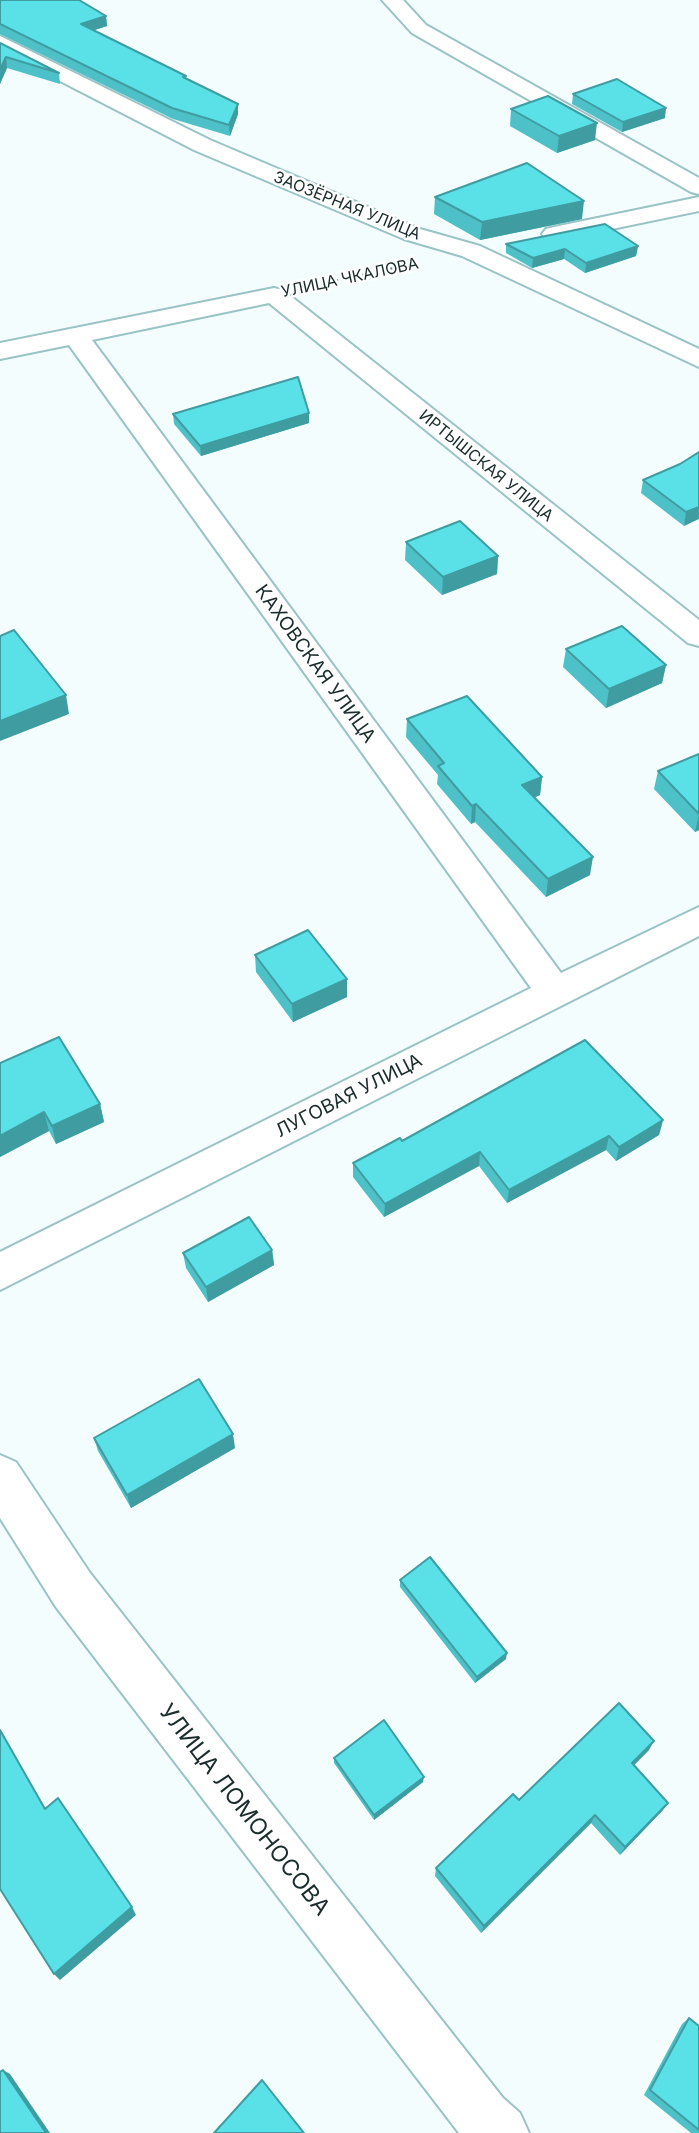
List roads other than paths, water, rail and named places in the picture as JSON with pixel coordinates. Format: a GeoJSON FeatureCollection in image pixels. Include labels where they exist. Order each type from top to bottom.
{"type":"FeatureCollection","features":[{"type":"Feature","properties":{"kind":"street"},"geometry":{"type":"LineString","coordinates":[[392,0],[419,29],[699,187]]}},
{"type":"Feature","properties":{"kind":"street","name":"ЗАОЗЁРНАЯ УЛИЦА"},"geometry":{"type":"LineString","coordinates":[[0,42],[202,145],[412,234],[471,251],[699,359]]}},
{"type":"Feature","properties":{"kind":"street"},"geometry":{"type":"LineString","coordinates":[[538,237],[699,204]]}},
{"type":"Feature","properties":{"kind":"street"},"geometry":{"type":"LineString","coordinates":[[471,251],[511,243]]}},
{"type":"Feature","properties":{"kind":"street","name":"УЛИЦА ЧКАЛОВА"},"geometry":{"type":"LineString","coordinates":[[0,351],[274,295]]}},
{"type":"Feature","properties":{"kind":"street","name":"ИРТЫШСКАЯ УЛИЦА"},"geometry":{"type":"LineString","coordinates":[[274,295],[699,636]]}},
{"type":"Feature","properties":{"kind":"street","name":"КАХОВСКАЯ УЛИЦА"},"geometry":{"type":"LineString","coordinates":[[76,336],[555,992]]}},
{"type":"Feature","properties":{"kind":"street","name":"ЛУГОВАЯ УЛИЦА"},"geometry":{"type":"LineString","coordinates":[[0,1272],[699,920]]}},
{"type":"Feature","properties":{"kind":"street","name":"УЛИЦА ЛОМОНОСОВА"},"geometry":{"type":"LineString","coordinates":[[0,1478],[81,1601],[483,2118],[500,2133]]}}]}
